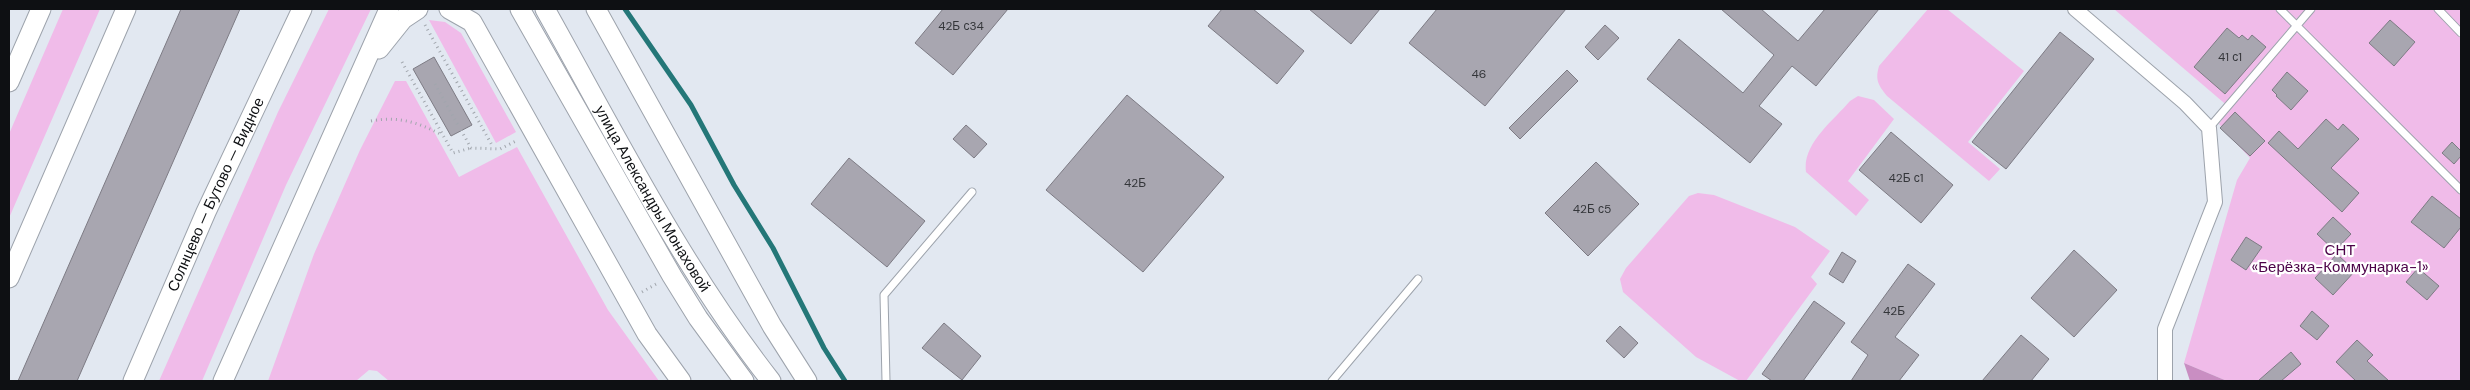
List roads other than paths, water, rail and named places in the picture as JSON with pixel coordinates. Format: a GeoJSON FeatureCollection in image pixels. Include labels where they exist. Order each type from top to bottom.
{"type":"FeatureCollection","features":[{"type":"Feature","properties":{"kind":"main road"},"geometry":{"type":"LineString","coordinates":[[9,82],[40,9]]}},
{"type":"Feature","properties":{"kind":"main road"},"geometry":{"type":"LineString","coordinates":[[9,278],[126,9]]}},
{"type":"Feature","properties":{"kind":"main road","name":"Солнцево — Бутово — Видное"},"geometry":{"type":"LineString","coordinates":[[133,381],[206,212],[302,9]]}},
{"type":"Feature","properties":{"kind":"main road"},"geometry":{"type":"LineString","coordinates":[[222,381],[389,9]]}},
{"type":"Feature","properties":{"kind":"main road"},"geometry":{"type":"LineString","coordinates":[[449,9],[470,16],[637,317],[681,381]]}},
{"type":"Feature","properties":{"kind":"main road","name":"улица Александры Монаховой"},"geometry":{"type":"LineString","coordinates":[[520,9],[698,318],[744,381]]}},
{"type":"Feature","properties":{"kind":"main road","name":"улица Александры Монаховой"},"geometry":{"type":"LineString","coordinates":[[545,9],[658,209],[716,306],[771,381]]}},
{"type":"Feature","properties":{"kind":"main road"},"geometry":{"type":"LineString","coordinates":[[596,9],[772,326],[807,381]]}},
{"type":"Feature","properties":{"kind":"main road"},"geometry":{"type":"LineString","coordinates":[[357,78],[403,19],[420,14]]}},
{"type":"Feature","properties":{"kind":"street"},"geometry":{"type":"LineString","coordinates":[[2075,9],[2185,103],[2209,128],[2215,202],[2165,329],[2164,381]]}},
{"type":"Feature","properties":{"kind":"lane"},"geometry":{"type":"LineString","coordinates":[[2280,9],[2461,190]]}},
{"type":"Feature","properties":{"kind":"lane"},"geometry":{"type":"LineString","coordinates":[[2209,128],[2311,9]]}},
{"type":"Feature","properties":{"kind":"lane"},"geometry":{"type":"LineString","coordinates":[[2438,9],[2461,33]]}},
{"type":"Feature","properties":{"kind":"lane"},"geometry":{"type":"LineString","coordinates":[[886,381],[884,295],[972,192]]}},
{"type":"Feature","properties":{"kind":"lane"},"geometry":{"type":"LineString","coordinates":[[1332,381],[1418,279]]}},
{"type":"Feature","properties":{"kind":"waterway"},"geometry":{"type":"LineString","coordinates":[[625,9],[691,105],[734,185],[773,248],[824,348],[845,381]]}},
{"type":"Feature","properties":{"kind":"park label","name":"СНТ «Берёзка-Коммунарка-1»"},"geometry":{"type":"Point","coordinates":[2340,258]}}]}
